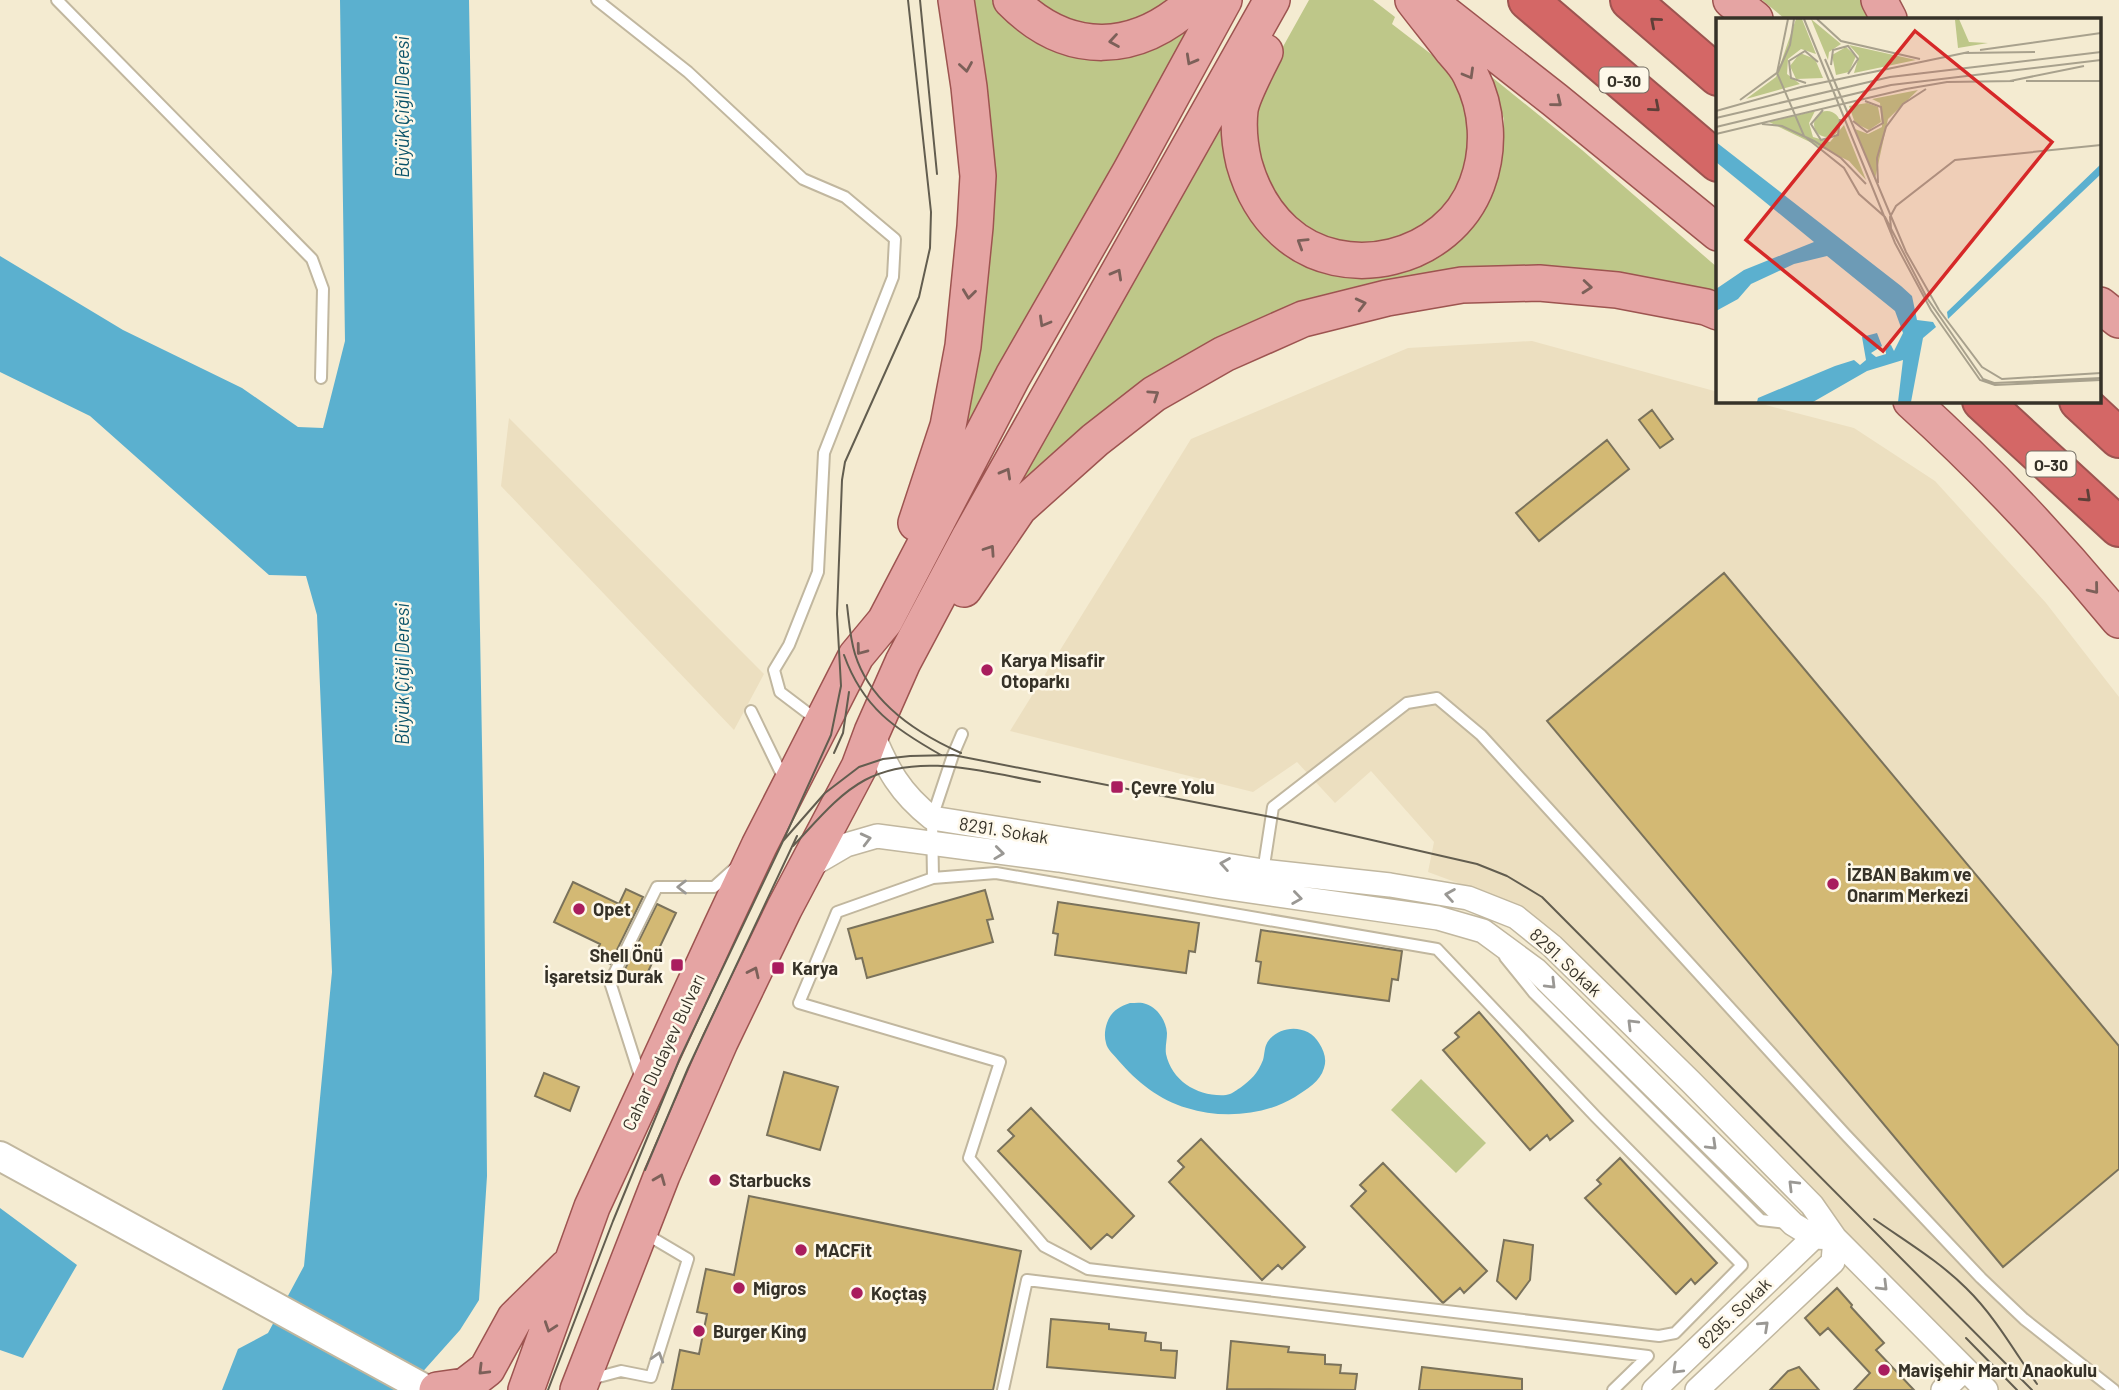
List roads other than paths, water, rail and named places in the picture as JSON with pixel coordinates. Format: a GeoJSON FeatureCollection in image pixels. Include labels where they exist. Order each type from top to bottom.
{"type":"FeatureCollection","features":[{"type":"Feature","properties":{"kind":"highway","name":"O-30"},"geometry":{"type":"LineString","coordinates":[[1528,0],[1716,160]]}},
{"type":"Feature","properties":{"kind":"highway"},"geometry":{"type":"LineString","coordinates":[[1630,0],[1716,74]]}},
{"type":"Feature","properties":{"kind":"highway","name":"O-30"},"geometry":{"type":"LineString","coordinates":[[1983,402],[2119,527]]}},
{"type":"Feature","properties":{"kind":"highway"},"geometry":{"type":"LineString","coordinates":[[2080,402],[2119,438]]}},
{"type":"Feature","properties":{"kind":"main road"},"geometry":{"type":"LineString","coordinates":[[885,621],[948,426],[963,346],[978,176],[969,87],[956,0]]}},
{"type":"Feature","properties":{"kind":"main road"},"geometry":{"type":"LineString","coordinates":[[1011,0],[1047,30],[1072,40],[1104,43],[1135,37],[1161,27],[1195,0]]}},
{"type":"Feature","properties":{"kind":"main road"},"geometry":{"type":"LineString","coordinates":[[885,621],[1013,376],[1130,172],[1224,0]]}},
{"type":"Feature","properties":{"kind":"main road"},"geometry":{"type":"LineString","coordinates":[[1284,2],[1240,108],[1240,145],[1248,179],[1264,209],[1285,232],[1314,250],[1342,259],[1371,260],[1396,256],[1423,246],[1447,229],[1471,201],[1484,165],[1486,134],[1482,102],[1470,74],[1413,0]]}},
{"type":"Feature","properties":{"kind":"main road"},"geometry":{"type":"LineString","coordinates":[[1426,0],[1555,100],[1716,231]]}},
{"type":"Feature","properties":{"kind":"main road"},"geometry":{"type":"LineString","coordinates":[[1731,0],[1754,18]]}},
{"type":"Feature","properties":{"kind":"main road"},"geometry":{"type":"LineString","coordinates":[[1879,0],[1888,18]]}},
{"type":"Feature","properties":{"kind":"main road"},"geometry":{"type":"LineString","coordinates":[[581,1387],[662,1175],[720,1042],[784,909],[859,767],[903,662],[970,536],[1284,2]]}},
{"type":"Feature","properties":{"kind":"main road"},"geometry":{"type":"LineString","coordinates":[[903,662],[950,609],[1019,508],[1095,440],[1154,394],[1224,354],[1303,319],[1387,298],[1450,287],[1539,283],[1617,290],[1716,311]]}},
{"type":"Feature","properties":{"kind":"main road"},"geometry":{"type":"LineString","coordinates":[[2102,307],[2119,320]]}},
{"type":"Feature","properties":{"kind":"main road"},"geometry":{"type":"LineString","coordinates":[[1892,402],[2015,503]]}},
{"type":"Feature","properties":{"kind":"main road"},"geometry":{"type":"LineString","coordinates":[[1912,402],[1966,451],[2087,581],[2119,620]]}},
{"type":"Feature","properties":{"kind":"main road","name":"Cahar Dudayev Bulvarı"},"geometry":{"type":"LineString","coordinates":[[526,1390],[592,1208],[759,846],[856,656],[885,621]]}},
{"type":"Feature","properties":{"kind":"main road"},"geometry":{"type":"LineString","coordinates":[[430,1389],[465,1386],[487,1369],[515,1318],[572,1263]]}},
{"type":"Feature","properties":{"kind":"street"},"geometry":{"type":"LineString","coordinates":[[872,732],[889,771],[916,806],[932,818]]}},
{"type":"Feature","properties":{"kind":"street","name":"8291. Sokak"},"geometry":{"type":"LineString","coordinates":[[932,818],[1438,918],[1483,931],[1536,970],[1793,1224],[1825,1237],[1986,1390]]}},
{"type":"Feature","properties":{"kind":"street","name":"8291. Sokak"},"geometry":{"type":"LineString","coordinates":[[807,867],[846,845],[877,836],[1059,860],[1262,882],[1390,885],[1468,898],[1516,917],[1552,946],[1812,1205],[1825,1237]]}},
{"type":"Feature","properties":{"kind":"street"},"geometry":{"type":"LineString","coordinates":[[0,1156],[430,1389]]}},
{"type":"Feature","properties":{"kind":"street","name":"8295. Sokak"},"geometry":{"type":"LineString","coordinates":[[1654,1390],[1825,1237],[1833,1262],[1697,1390]]}},
{"type":"Feature","properties":{"kind":"street"},"geometry":{"type":"LineString","coordinates":[[1943,1390],[1965,1369]]}},
{"type":"Feature","properties":{"kind":"lane"},"geometry":{"type":"LineString","coordinates":[[57,0],[312,259],[323,289],[321,378]]}},
{"type":"Feature","properties":{"kind":"lane"},"geometry":{"type":"LineString","coordinates":[[597,0],[688,72],[803,179],[845,197],[895,239],[893,277],[824,453],[818,572],[789,645],[774,670],[780,692],[822,724]]}},
{"type":"Feature","properties":{"kind":"lane"},"geometry":{"type":"LineString","coordinates":[[1262,882],[1273,807],[1407,703],[1437,698],[1481,735],[1844,1134],[1972,1269],[2024,1319],[2114,1390]]}},
{"type":"Feature","properties":{"kind":"lane"},"geometry":{"type":"LineString","coordinates":[[751,711],[789,788]]}},
{"type":"Feature","properties":{"kind":"lane"},"geometry":{"type":"LineString","coordinates":[[933,878],[932,818],[962,734]]}},
{"type":"Feature","properties":{"kind":"lane"},"geometry":{"type":"LineString","coordinates":[[645,1092],[610,982],[657,887],[714,887],[759,846]]}},
{"type":"Feature","properties":{"kind":"lane"},"geometry":{"type":"LineString","coordinates":[[996,873],[1437,949],[1596,1117],[1742,1265],[1675,1333],[1659,1336],[1088,1269],[1044,1246],[969,1158],[1000,1062],[799,1003],[837,912],[933,878],[996,873]]}},
{"type":"Feature","properties":{"kind":"lane"},"geometry":{"type":"LineString","coordinates":[[581,1387],[621,1371],[651,1377],[688,1259],[640,1231]]}},
{"type":"Feature","properties":{"kind":"lane"},"geometry":{"type":"LineString","coordinates":[[1003,1390],[1027,1280],[1648,1356],[1613,1390]]}},
{"type":"Feature","properties":{"kind":"water","name":"Büyük Çiğli Deresi"},"geometry":{"type":"Polygon","coordinates":[[[340,0],[469,0],[487,1176],[479,1300],[460,1330],[418,1377],[411,1390],[222,1390],[238,1349],[268,1333],[304,1266],[332,972],[317,615],[306,576],[269,575],[90,416],[0,372],[0,256],[123,330],[242,388],[298,427],[323,428],[345,341],[340,0]]]}},
{"type":"Feature","properties":{"kind":"water"},"geometry":{"type":"Polygon","coordinates":[[[1130,1003],[1146,1004],[1161,1016],[1167,1033],[1166,1051],[1169,1064],[1181,1080],[1197,1090],[1226,1095],[1240,1088],[1259,1069],[1269,1040],[1288,1029],[1302,1030],[1315,1037],[1324,1052],[1324,1068],[1308,1088],[1270,1108],[1242,1114],[1214,1114],[1187,1108],[1167,1100],[1141,1083],[1108,1047],[1105,1035],[1111,1015],[1130,1003]]]}},
{"type":"Feature","properties":{"kind":"water"},"geometry":{"type":"Polygon","coordinates":[[[0,1208],[77,1265],[23,1358],[0,1350],[0,1208]]]}},
{"type":"Feature","properties":{"kind":"tram line"},"geometry":{"type":"LineString","coordinates":[[548,1390],[680,1058],[831,735],[841,686],[837,614],[845,462],[919,297],[930,248],[931,212],[908,0]]}},
{"type":"Feature","properties":{"kind":"tram line"},"geometry":{"type":"LineString","coordinates":[[920,0],[937,174]]}},
{"type":"Feature","properties":{"kind":"tram line"},"geometry":{"type":"LineString","coordinates":[[847,605],[855,654],[862,672],[883,702],[912,726],[961,753]]}},
{"type":"Feature","properties":{"kind":"tram line"},"geometry":{"type":"LineString","coordinates":[[844,655],[861,689],[882,715],[909,736],[941,755]]}},
{"type":"Feature","properties":{"kind":"tram line"},"geometry":{"type":"LineString","coordinates":[[834,753],[843,733],[849,692]]}},
{"type":"Feature","properties":{"kind":"tram line"},"geometry":{"type":"LineString","coordinates":[[783,841],[825,793],[859,767],[883,759],[953,755],[1271,817],[1477,864],[1507,876],[1542,897],[2032,1390]]}},
{"type":"Feature","properties":{"kind":"tram line"},"geometry":{"type":"LineString","coordinates":[[793,846],[845,793],[865,780],[885,772],[907,767],[951,767],[1040,782]]}},
{"type":"Feature","properties":{"kind":"tram line"},"geometry":{"type":"LineString","coordinates":[[645,1170],[688,1068],[797,836]]}},
{"type":"Feature","properties":{"kind":"tram line"},"geometry":{"type":"LineString","coordinates":[[1874,1219],[1933,1260],[1966,1288],[1995,1322],[2037,1384]]}},
{"type":"Feature","properties":{"kind":"tram line"},"geometry":{"type":"LineString","coordinates":[[1966,1338],[2017,1390]]}},
{"type":"Feature","properties":{"kind":"place","name":"Karya Misafir Otoparkı"},"geometry":{"type":"Point","coordinates":[987,670]}},
{"type":"Feature","properties":{"kind":"place","name":"Çevre Yolu"},"geometry":{"type":"Point","coordinates":[1117,787]}},
{"type":"Feature","properties":{"kind":"place","name":"İZBAN Bakım ve Onarım Merkezi"},"geometry":{"type":"Point","coordinates":[1833,884]}},
{"type":"Feature","properties":{"kind":"place","name":"Opet"},"geometry":{"type":"Point","coordinates":[579,909]}},
{"type":"Feature","properties":{"kind":"place","name":"Shell Önü İşaretsiz Durak"},"geometry":{"type":"Point","coordinates":[677,965]}},
{"type":"Feature","properties":{"kind":"place","name":"Karya"},"geometry":{"type":"Point","coordinates":[778,968]}},
{"type":"Feature","properties":{"kind":"place","name":"Starbucks"},"geometry":{"type":"Point","coordinates":[715,1180]}},
{"type":"Feature","properties":{"kind":"place","name":"MACFit"},"geometry":{"type":"Point","coordinates":[801,1250]}},
{"type":"Feature","properties":{"kind":"place","name":"Migros"},"geometry":{"type":"Point","coordinates":[739,1288]}},
{"type":"Feature","properties":{"kind":"place","name":"Koçtaş"},"geometry":{"type":"Point","coordinates":[857,1293]}},
{"type":"Feature","properties":{"kind":"place","name":"Burger King"},"geometry":{"type":"Point","coordinates":[699,1331]}},
{"type":"Feature","properties":{"kind":"place","name":"Mavişehir Martı Anaokulu"},"geometry":{"type":"Point","coordinates":[1884,1370]}}]}
